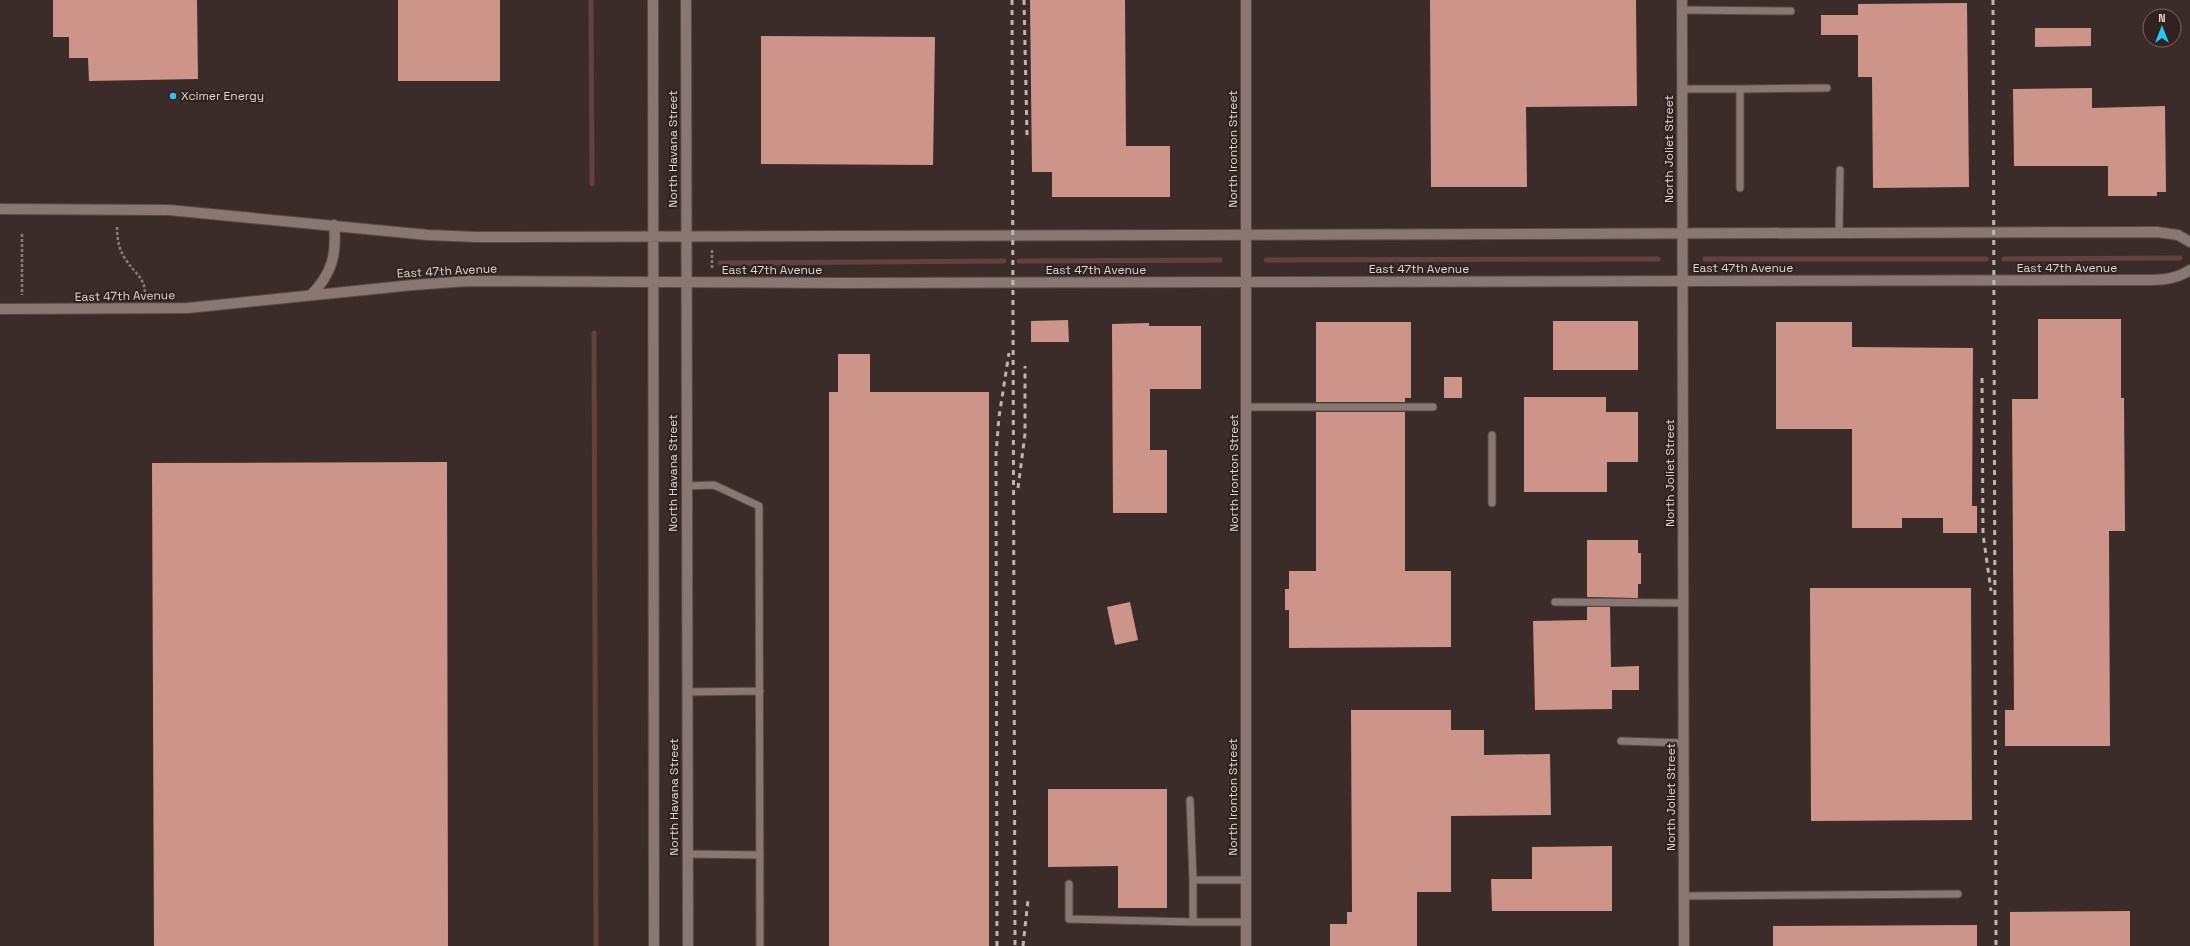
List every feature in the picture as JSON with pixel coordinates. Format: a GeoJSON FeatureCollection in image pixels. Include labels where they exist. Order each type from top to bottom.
{"type":"FeatureCollection","features":[{"type":"Feature","properties":{"kind":"main road","name":"North Havana Street"},"geometry":{"type":"LineString","coordinates":[[653,0],[652,281],[654,946]]}},
{"type":"Feature","properties":{"kind":"main road","name":"North Havana Street"},"geometry":{"type":"LineString","coordinates":[[686,0],[688,946]]}},
{"type":"Feature","properties":{"kind":"main road","name":"North Ironton Street"},"geometry":{"type":"LineString","coordinates":[[1246,0],[1246,946]]}},
{"type":"Feature","properties":{"kind":"main road","name":"North Joliet Street"},"geometry":{"type":"LineString","coordinates":[[1682,5],[1684,946]]}},
{"type":"Feature","properties":{"kind":"main road"},"geometry":{"type":"LineString","coordinates":[[0,209],[169,210],[453,237],[1683,232],[2157,232],[2178,235],[2190,242]]}},
{"type":"Feature","properties":{"kind":"main road"},"geometry":{"type":"LineString","coordinates":[[311,295],[324,281],[333,264],[336,242],[334,225]]}},
{"type":"Feature","properties":{"kind":"main road","name":"East 47th Avenue"},"geometry":{"type":"LineString","coordinates":[[0,309],[166,309],[469,281],[652,281],[686,283],[1247,283],[2166,280],[2178,278],[2190,270]]}},
{"type":"Feature","properties":{"kind":"lane"},"geometry":{"type":"LineString","coordinates":[[1682,5],[1791,11]]}},
{"type":"Feature","properties":{"kind":"lane"},"geometry":{"type":"LineString","coordinates":[[1682,89],[1827,88]]}},
{"type":"Feature","properties":{"kind":"lane"},"geometry":{"type":"LineString","coordinates":[[1740,89],[1740,188]]}},
{"type":"Feature","properties":{"kind":"lane"},"geometry":{"type":"LineString","coordinates":[[1839,232],[1840,170]]}},
{"type":"Feature","properties":{"kind":"lane"},"geometry":{"type":"LineString","coordinates":[[1247,407],[1433,407]]}},
{"type":"Feature","properties":{"kind":"lane"},"geometry":{"type":"LineString","coordinates":[[1492,435],[1492,503]]}},
{"type":"Feature","properties":{"kind":"lane"},"geometry":{"type":"LineString","coordinates":[[686,486],[714,485],[759,506],[760,946]]}},
{"type":"Feature","properties":{"kind":"lane"},"geometry":{"type":"LineString","coordinates":[[1555,602],[1684,603]]}},
{"type":"Feature","properties":{"kind":"lane"},"geometry":{"type":"LineString","coordinates":[[687,692],[760,691]]}},
{"type":"Feature","properties":{"kind":"lane"},"geometry":{"type":"LineString","coordinates":[[1621,741],[1684,743]]}},
{"type":"Feature","properties":{"kind":"lane"},"geometry":{"type":"LineString","coordinates":[[1190,800],[1194,880],[1193,922]]}},
{"type":"Feature","properties":{"kind":"lane"},"geometry":{"type":"LineString","coordinates":[[688,854],[760,855]]}},
{"type":"Feature","properties":{"kind":"lane"},"geometry":{"type":"LineString","coordinates":[[1194,880],[1246,880]]}},
{"type":"Feature","properties":{"kind":"lane"},"geometry":{"type":"LineString","coordinates":[[1069,884],[1069,919],[1246,922]]}},
{"type":"Feature","properties":{"kind":"lane"},"geometry":{"type":"LineString","coordinates":[[1684,896],[1958,894]]}},
{"type":"Feature","properties":{"kind":"path"},"geometry":{"type":"LineString","coordinates":[[117,227],[119,246],[127,262],[141,276],[144,284],[145,299]]}},
{"type":"Feature","properties":{"kind":"path"},"geometry":{"type":"LineString","coordinates":[[22,234],[22,294]]}},
{"type":"Feature","properties":{"kind":"path"},"geometry":{"type":"LineString","coordinates":[[712,247],[712,273]]}},
{"type":"Feature","properties":{"kind":"building"},"geometry":{"type":"Polygon","coordinates":[[[53,0],[197,0],[198,79],[89,81],[88,58],[69,58],[69,37],[53,37],[53,0]]]}},
{"type":"Feature","properties":{"kind":"building"},"geometry":{"type":"Polygon","coordinates":[[[398,0],[500,0],[500,81],[398,81],[398,0]]]}},
{"type":"Feature","properties":{"kind":"building"},"geometry":{"type":"Polygon","coordinates":[[[1030,0],[1125,0],[1126,146],[1170,146],[1170,197],[1052,197],[1052,172],[1032,172],[1030,0]]]}},
{"type":"Feature","properties":{"kind":"building"},"geometry":{"type":"Polygon","coordinates":[[[1430,0],[1636,0],[1637,106],[1526,107],[1527,187],[1431,187],[1430,0]]]}},
{"type":"Feature","properties":{"kind":"building"},"geometry":{"type":"Polygon","coordinates":[[[1967,3],[1969,187],[1873,188],[1872,77],[1858,77],[1858,35],[1821,35],[1821,15],[1858,15],[1858,4],[1967,3]]]}},
{"type":"Feature","properties":{"kind":"building"},"geometry":{"type":"Polygon","coordinates":[[[2035,28],[2091,28],[2091,46],[2035,47],[2035,28]]]}},
{"type":"Feature","properties":{"kind":"building"},"geometry":{"type":"Polygon","coordinates":[[[761,36],[935,37],[933,165],[761,164],[761,36]]]}},
{"type":"Feature","properties":{"kind":"building"},"geometry":{"type":"Polygon","coordinates":[[[2092,88],[2092,108],[2165,106],[2166,192],[2157,192],[2157,196],[2108,196],[2108,166],[2014,166],[2013,89],[2092,88]]]}},
{"type":"Feature","properties":{"kind":"building"},"geometry":{"type":"Polygon","coordinates":[[[2038,319],[2121,319],[2121,398],[2124,398],[2125,531],[2109,531],[2110,746],[2005,746],[2005,710],[2014,710],[2012,399],[2038,399],[2038,319]]]}},
{"type":"Feature","properties":{"kind":"building"},"geometry":{"type":"Polygon","coordinates":[[[1068,320],[1069,342],[1031,342],[1031,321],[1068,320]]]}},
{"type":"Feature","properties":{"kind":"building"},"geometry":{"type":"Polygon","coordinates":[[[1553,321],[1638,321],[1638,370],[1553,370],[1553,321]]]}},
{"type":"Feature","properties":{"kind":"building"},"geometry":{"type":"Polygon","coordinates":[[[1316,322],[1411,322],[1411,398],[1405,398],[1405,402],[1316,402],[1316,322]]]}},
{"type":"Feature","properties":{"kind":"building"},"geometry":{"type":"Polygon","coordinates":[[[1776,322],[1852,322],[1852,347],[1973,348],[1972,506],[1977,506],[1977,533],[1943,533],[1943,518],[1902,518],[1902,528],[1852,528],[1852,429],[1776,429],[1776,322]]]}},
{"type":"Feature","properties":{"kind":"building"},"geometry":{"type":"Polygon","coordinates":[[[1149,323],[1149,326],[1201,326],[1201,389],[1150,389],[1150,450],[1167,450],[1167,513],[1113,513],[1112,324],[1149,323]]]}},
{"type":"Feature","properties":{"kind":"building"},"geometry":{"type":"Polygon","coordinates":[[[838,354],[870,354],[870,392],[989,392],[989,946],[829,946],[829,392],[838,392],[838,354]]]}},
{"type":"Feature","properties":{"kind":"building"},"geometry":{"type":"Polygon","coordinates":[[[1444,377],[1462,377],[1462,398],[1444,398],[1444,377]]]}},
{"type":"Feature","properties":{"kind":"building"},"geometry":{"type":"Polygon","coordinates":[[[1524,397],[1606,397],[1606,412],[1638,412],[1638,462],[1607,462],[1607,492],[1524,492],[1524,397]]]}},
{"type":"Feature","properties":{"kind":"building"},"geometry":{"type":"Polygon","coordinates":[[[1316,412],[1405,412],[1405,571],[1451,571],[1451,647],[1289,648],[1289,610],[1285,610],[1285,589],[1289,589],[1289,571],[1316,571],[1316,412]]]}},
{"type":"Feature","properties":{"kind":"building"},"geometry":{"type":"Polygon","coordinates":[[[447,462],[448,946],[154,946],[152,463],[447,462]]]}},
{"type":"Feature","properties":{"kind":"building"},"geometry":{"type":"Polygon","coordinates":[[[1587,540],[1638,540],[1638,553],[1641,553],[1641,584],[1638,584],[1638,598],[1587,597],[1587,540]]]}},
{"type":"Feature","properties":{"kind":"building"},"geometry":{"type":"Polygon","coordinates":[[[1810,588],[1971,588],[1972,820],[1811,821],[1810,588]]]}},
{"type":"Feature","properties":{"kind":"building"},"geometry":{"type":"Polygon","coordinates":[[[1130,602],[1138,640],[1115,645],[1107,607],[1130,602]]]}},
{"type":"Feature","properties":{"kind":"building"},"geometry":{"type":"Polygon","coordinates":[[[1587,607],[1610,607],[1611,667],[1639,666],[1639,690],[1612,690],[1612,709],[1535,710],[1533,621],[1587,620],[1587,607]]]}},
{"type":"Feature","properties":{"kind":"building"},"geometry":{"type":"Polygon","coordinates":[[[1351,710],[1451,710],[1451,730],[1484,730],[1484,755],[1550,754],[1551,815],[1451,816],[1451,892],[1417,892],[1417,946],[1330,946],[1330,924],[1347,924],[1347,912],[1352,912],[1351,710]]]}},
{"type":"Feature","properties":{"kind":"building"},"geometry":{"type":"Polygon","coordinates":[[[1048,789],[1167,789],[1167,908],[1118,908],[1118,866],[1048,867],[1048,789]]]}},
{"type":"Feature","properties":{"kind":"building"},"geometry":{"type":"Polygon","coordinates":[[[1612,846],[1612,911],[1492,911],[1491,879],[1532,879],[1532,847],[1612,846]]]}},
{"type":"Feature","properties":{"kind":"building"},"geometry":{"type":"Polygon","coordinates":[[[2130,911],[2130,946],[2010,946],[2010,912],[2130,911]]]}},
{"type":"Feature","properties":{"kind":"building"},"geometry":{"type":"Polygon","coordinates":[[[1977,925],[1977,946],[1773,946],[1773,926],[1977,925]]]}},
{"type":"Feature","properties":{"kind":"waterway"},"geometry":{"type":"LineString","coordinates":[[591,0],[592,184]]}},
{"type":"Feature","properties":{"kind":"waterway"},"geometry":{"type":"LineString","coordinates":[[2004,259],[2180,258]]}},
{"type":"Feature","properties":{"kind":"waterway"},"geometry":{"type":"LineString","coordinates":[[1266,260],[1658,259]]}},
{"type":"Feature","properties":{"kind":"waterway"},"geometry":{"type":"LineString","coordinates":[[1705,259],[1986,259]]}},
{"type":"Feature","properties":{"kind":"waterway"},"geometry":{"type":"LineString","coordinates":[[1019,261],[1220,260]]}},
{"type":"Feature","properties":{"kind":"waterway"},"geometry":{"type":"LineString","coordinates":[[720,263],[1004,261]]}},
{"type":"Feature","properties":{"kind":"waterway"},"geometry":{"type":"LineString","coordinates":[[594,333],[596,946]]}},
{"type":"Feature","properties":{"kind":"railway"},"geometry":{"type":"LineString","coordinates":[[1012,0],[1015,946]]}},
{"type":"Feature","properties":{"kind":"railway"},"geometry":{"type":"LineString","coordinates":[[1024,0],[1027,135]]}},
{"type":"Feature","properties":{"kind":"railway"},"geometry":{"type":"LineString","coordinates":[[1993,0],[1996,946]]}},
{"type":"Feature","properties":{"kind":"railway"},"geometry":{"type":"LineString","coordinates":[[997,946],[996,454],[999,417],[1009,353]]}},
{"type":"Feature","properties":{"kind":"railway"},"geometry":{"type":"LineString","coordinates":[[1018,488],[1025,434],[1025,366]]}},
{"type":"Feature","properties":{"kind":"railway"},"geometry":{"type":"LineString","coordinates":[[1982,378],[1983,534],[1991,591]]}},
{"type":"Feature","properties":{"kind":"railway"},"geometry":{"type":"LineString","coordinates":[[1023,946],[1028,900]]}},
{"type":"Feature","properties":{"kind":"place","name":"Xcimer Energy"},"geometry":{"type":"Point","coordinates":[173,96]}}]}
